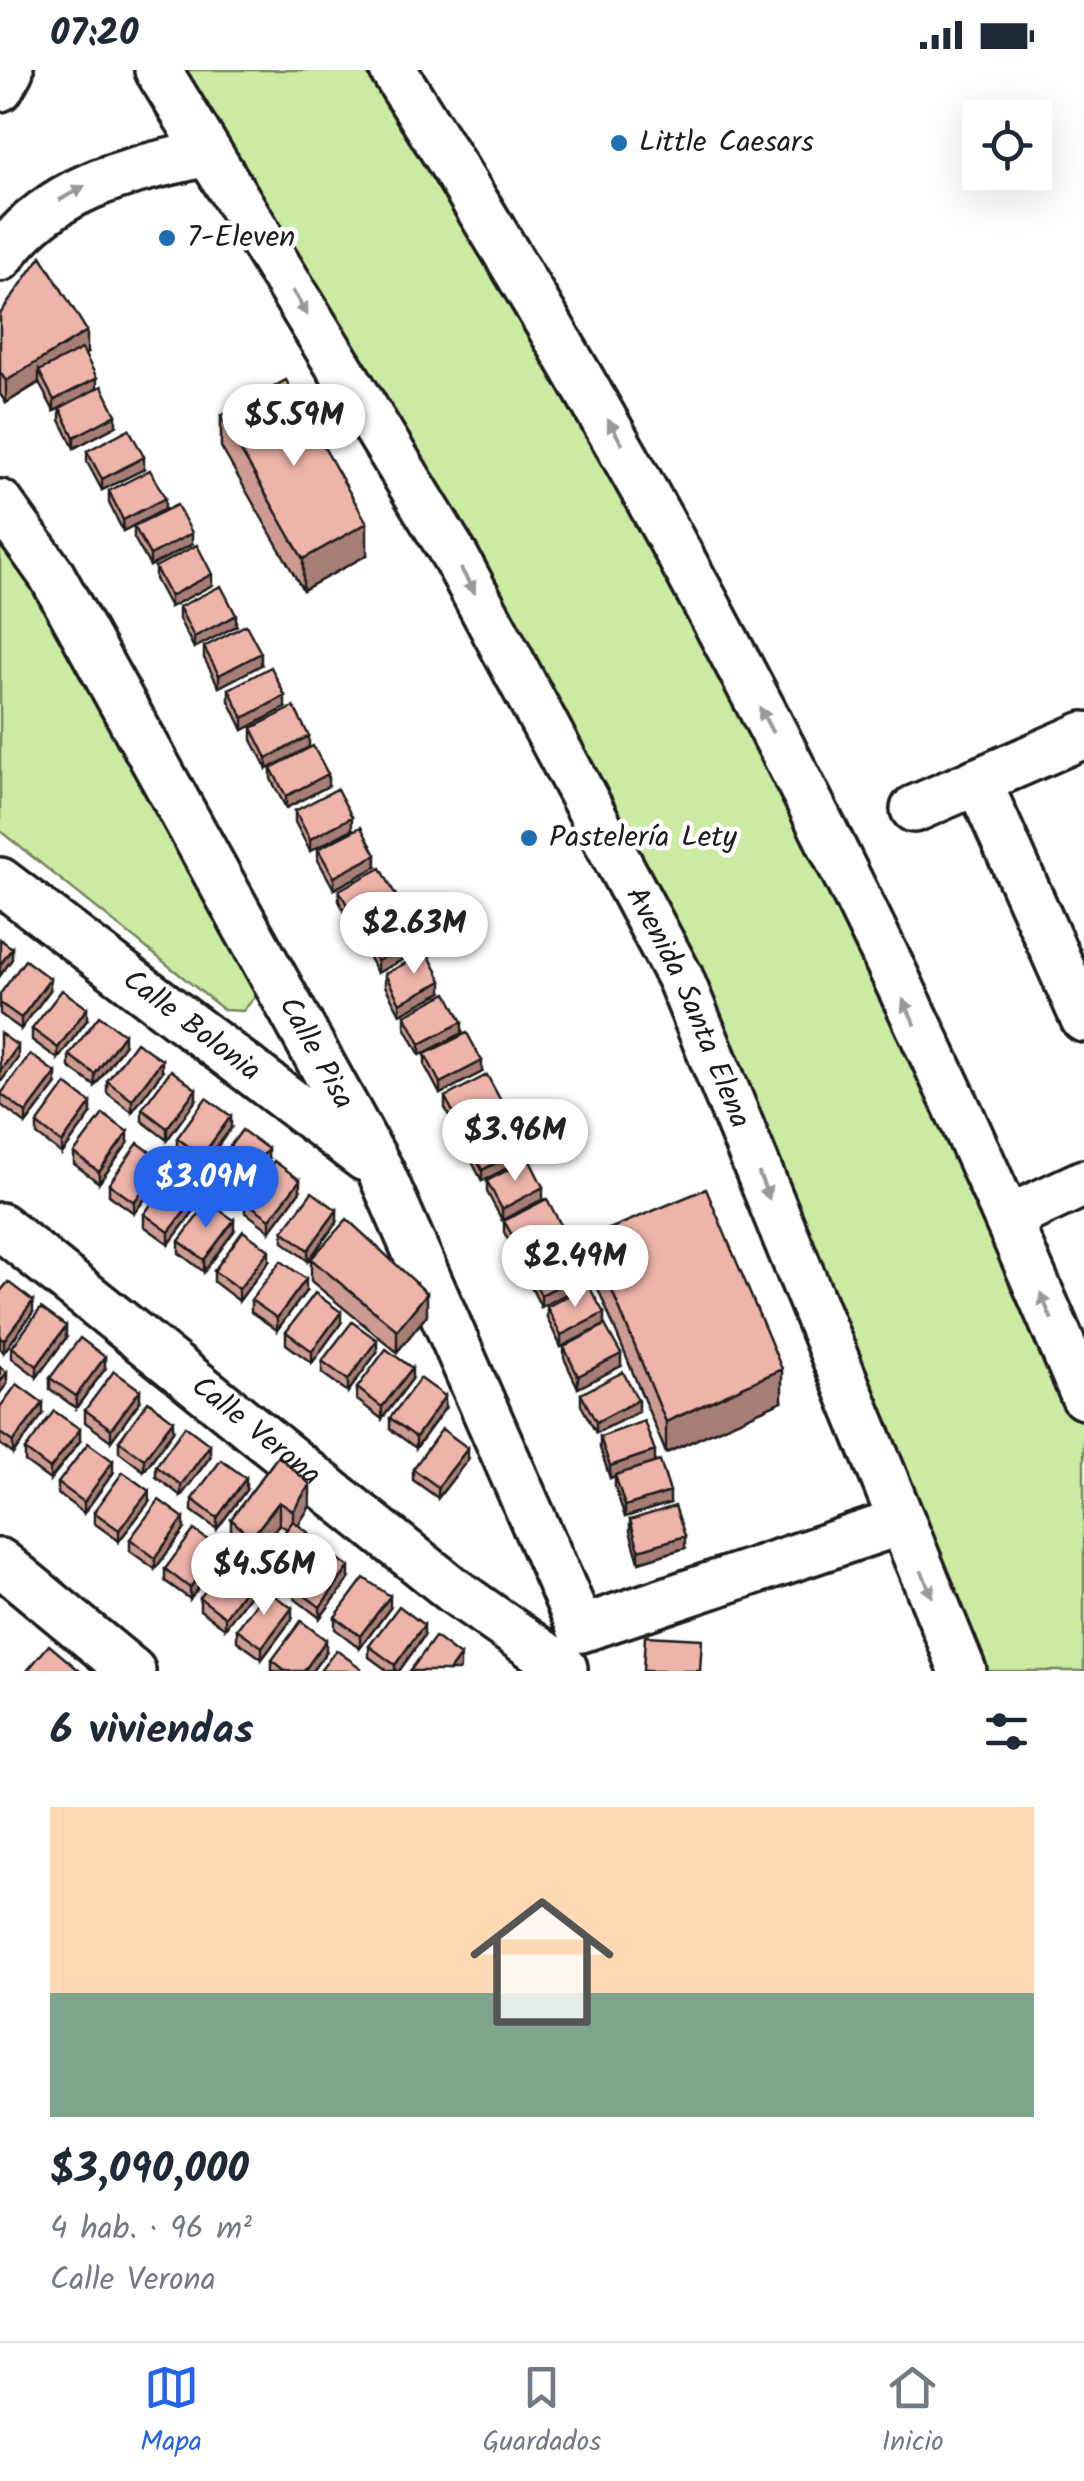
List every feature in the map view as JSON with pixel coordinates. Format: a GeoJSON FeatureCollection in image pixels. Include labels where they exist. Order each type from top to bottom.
{"type":"FeatureCollection","features":[{"type":"Feature","properties":{"kind":"street"},"geometry":{"type":"LineString","coordinates":[[0,88],[10,70]]}},
{"type":"Feature","properties":{"kind":"street","name":"Avenida Santa Elena"},"geometry":{"type":"LineString","coordinates":[[158,70],[456,558],[680,978],[963,1671]]}},
{"type":"Feature","properties":{"kind":"street"},"geometry":{"type":"LineString","coordinates":[[393,70],[519,267],[632,463],[795,776],[1009,1218],[1084,1396]]}},
{"type":"Feature","properties":{"kind":"street"},"geometry":{"type":"LineString","coordinates":[[0,258],[49,206],[84,185],[208,153]]}},
{"type":"Feature","properties":{"kind":"street","name":"Calle Pisa"},"geometry":{"type":"LineString","coordinates":[[0,503],[51,574],[380,1170],[569,1656]]}},
{"type":"Feature","properties":{"kind":"street"},"geometry":{"type":"LineString","coordinates":[[914,809],[1084,735]]}},
{"type":"Feature","properties":{"kind":"street"},"geometry":{"type":"LineString","coordinates":[[978,781],[1084,1019]]}},
{"type":"Feature","properties":{"kind":"street","name":"Calle Bolonia"},"geometry":{"type":"LineString","coordinates":[[0,881],[380,1170]]}},
{"type":"Feature","properties":{"kind":"street"},"geometry":{"type":"LineString","coordinates":[[1009,1218],[1084,1183]]}},
{"type":"Feature","properties":{"kind":"street","name":"Calle Verona"},"geometry":{"type":"LineString","coordinates":[[0,1226],[453,1590],[569,1656]]}},
{"type":"Feature","properties":{"kind":"street"},"geometry":{"type":"LineString","coordinates":[[569,1656],[900,1522]]}},
{"type":"Feature","properties":{"kind":"street"},"geometry":{"type":"LineString","coordinates":[[0,1562],[132,1671]]}},
{"type":"Feature","properties":{"kind":"green space"},"geometry":{"type":"Polygon","coordinates":[[[158,70],[393,70],[519,267],[1084,1396],[1084,1671],[963,1671],[680,978],[158,70]]]}},
{"type":"Feature","properties":{"kind":"green space"},"geometry":{"type":"Polygon","coordinates":[[[0,529],[262,989],[243,1011],[224,1010],[0,831],[0,529]]]}},
{"type":"Feature","properties":{"kind":"building"},"geometry":{"type":"Polygon","coordinates":[[[41,256],[87,331],[6,381],[0,372],[0,314],[41,256]]]}},
{"type":"Feature","properties":{"kind":"building"},"geometry":{"type":"Polygon","coordinates":[[[82,349],[97,378],[54,400],[39,371],[82,349]]]}},
{"type":"Feature","properties":{"kind":"building"},"geometry":{"type":"Polygon","coordinates":[[[286,380],[367,523],[303,559],[221,416],[286,380]]]}},
{"type":"Feature","properties":{"kind":"building"},"geometry":{"type":"Polygon","coordinates":[[[102,386],[116,415],[74,437],[60,408],[102,386]]]}},
{"type":"Feature","properties":{"kind":"building"},"geometry":{"type":"Polygon","coordinates":[[[129,429],[144,457],[102,479],[87,451],[129,429]]]}},
{"type":"Feature","properties":{"kind":"building"},"geometry":{"type":"Polygon","coordinates":[[[150,470],[165,498],[123,520],[109,491],[150,470]]]}},
{"type":"Feature","properties":{"kind":"building"},"geometry":{"type":"Polygon","coordinates":[[[177,505],[192,533],[150,555],[134,526],[177,505]]]}},
{"type":"Feature","properties":{"kind":"building"},"geometry":{"type":"Polygon","coordinates":[[[197,545],[212,574],[170,596],[155,567],[197,545]]]}},
{"type":"Feature","properties":{"kind":"building"},"geometry":{"type":"Polygon","coordinates":[[[221,586],[236,615],[194,637],[179,607],[221,586]]]}},
{"type":"Feature","properties":{"kind":"building"},"geometry":{"type":"Polygon","coordinates":[[[246,625],[261,653],[219,675],[204,647],[246,625]]]}},
{"type":"Feature","properties":{"kind":"building"},"geometry":{"type":"Polygon","coordinates":[[[271,667],[285,696],[243,718],[229,689],[271,667]]]}},
{"type":"Feature","properties":{"kind":"building"},"geometry":{"type":"Polygon","coordinates":[[[294,707],[309,736],[267,758],[252,728],[294,707]]]}},
{"type":"Feature","properties":{"kind":"building"},"geometry":{"type":"Polygon","coordinates":[[[313,746],[328,774],[286,796],[271,768],[313,746]]]}},
{"type":"Feature","properties":{"kind":"building"},"geometry":{"type":"Polygon","coordinates":[[[337,789],[352,817],[310,839],[295,811],[337,789]]]}},
{"type":"Feature","properties":{"kind":"building"},"geometry":{"type":"Polygon","coordinates":[[[361,827],[376,855],[334,877],[318,849],[361,827]]]}},
{"type":"Feature","properties":{"kind":"building"},"geometry":{"type":"Polygon","coordinates":[[[381,868],[396,896],[354,918],[339,890],[381,868]]]}},
{"type":"Feature","properties":{"kind":"building"},"geometry":{"type":"Polygon","coordinates":[[[404,911],[419,939],[377,961],[362,933],[404,911]]]}},
{"type":"Feature","properties":{"kind":"building"},"geometry":{"type":"Polygon","coordinates":[[[0,939],[12,948],[0,965],[0,939]]]}},
{"type":"Feature","properties":{"kind":"building"},"geometry":{"type":"Polygon","coordinates":[[[427,952],[442,981],[400,1003],[385,974],[427,952]]]}},
{"type":"Feature","properties":{"kind":"building"},"geometry":{"type":"Polygon","coordinates":[[[25,960],[50,979],[21,1018],[0,1003],[0,994],[25,960]]]}},
{"type":"Feature","properties":{"kind":"building"},"geometry":{"type":"Polygon","coordinates":[[[62,990],[87,1008],[58,1048],[32,1029],[62,990]]]}},
{"type":"Feature","properties":{"kind":"building"},"geometry":{"type":"Polygon","coordinates":[[[447,993],[462,1022],[420,1044],[405,1015],[447,993]]]}},
{"type":"Feature","properties":{"kind":"building"},"geometry":{"type":"Polygon","coordinates":[[[99,1016],[124,1034],[95,1074],[69,1055],[99,1016]]]}},
{"type":"Feature","properties":{"kind":"building"},"geometry":{"type":"Polygon","coordinates":[[[0,1033],[18,1046],[0,1071],[0,1033]]]}},
{"type":"Feature","properties":{"kind":"building"},"geometry":{"type":"Polygon","coordinates":[[[467,1033],[482,1061],[440,1083],[425,1054],[467,1033]]]}},
{"type":"Feature","properties":{"kind":"building"},"geometry":{"type":"Polygon","coordinates":[[[136,1042],[162,1060],[132,1100],[107,1081],[136,1042]]]}},
{"type":"Feature","properties":{"kind":"building"},"geometry":{"type":"Polygon","coordinates":[[[30,1054],[56,1073],[26,1113],[1,1094],[30,1054]]]}},
{"type":"Feature","properties":{"kind":"building"},"geometry":{"type":"Polygon","coordinates":[[[171,1070],[196,1089],[167,1128],[142,1109],[171,1070]]]}},
{"type":"Feature","properties":{"kind":"building"},"geometry":{"type":"Polygon","coordinates":[[[487,1075],[502,1103],[460,1125],[445,1097],[487,1075]]]}},
{"type":"Feature","properties":{"kind":"building"},"geometry":{"type":"Polygon","coordinates":[[[66,1084],[91,1103],[62,1143],[37,1124],[66,1084]]]}},
{"type":"Feature","properties":{"kind":"building"},"geometry":{"type":"Polygon","coordinates":[[[206,1098],[231,1116],[202,1156],[177,1138],[206,1098]]]}},
{"type":"Feature","properties":{"kind":"building"},"geometry":{"type":"Polygon","coordinates":[[[103,1114],[128,1132],[99,1172],[74,1153],[103,1114]]]}},
{"type":"Feature","properties":{"kind":"building"},"geometry":{"type":"Polygon","coordinates":[[[509,1119],[524,1148],[482,1170],[467,1140],[509,1119]]]}},
{"type":"Feature","properties":{"kind":"building"},"geometry":{"type":"Polygon","coordinates":[[[242,1130],[268,1149],[238,1188],[213,1169],[242,1130]]]}},
{"type":"Feature","properties":{"kind":"building"},"geometry":{"type":"Polygon","coordinates":[[[138,1143],[164,1162],[134,1202],[109,1184],[138,1143]]]}},
{"type":"Feature","properties":{"kind":"building"},"geometry":{"type":"Polygon","coordinates":[[[529,1159],[543,1187],[502,1209],[487,1181],[529,1159]]]}},
{"type":"Feature","properties":{"kind":"building"},"geometry":{"type":"Polygon","coordinates":[[[274,1161],[300,1180],[270,1219],[245,1201],[274,1161]]]}},
{"type":"Feature","properties":{"kind":"building"},"geometry":{"type":"Polygon","coordinates":[[[173,1175],[199,1193],[169,1232],[144,1214],[173,1175]]]}},
{"type":"Feature","properties":{"kind":"building"},"geometry":{"type":"Polygon","coordinates":[[[706,1189],[782,1369],[666,1422],[590,1237],[706,1189]]]}},
{"type":"Feature","properties":{"kind":"building"},"geometry":{"type":"Polygon","coordinates":[[[312,1192],[337,1210],[308,1250],[283,1231],[312,1192]]]}},
{"type":"Feature","properties":{"kind":"building"},"geometry":{"type":"Polygon","coordinates":[[[547,1199],[562,1227],[520,1249],[504,1221],[547,1199]]]}},
{"type":"Feature","properties":{"kind":"building"},"geometry":{"type":"Polygon","coordinates":[[[208,1202],[234,1220],[204,1260],[179,1241],[208,1202]]]}},
{"type":"Feature","properties":{"kind":"building"},"geometry":{"type":"Polygon","coordinates":[[[347,1219],[427,1293],[397,1330],[311,1259],[347,1219]]]}},
{"type":"Feature","properties":{"kind":"building"},"geometry":{"type":"Polygon","coordinates":[[[243,1231],[269,1250],[239,1289],[214,1271],[243,1231]]]}},
{"type":"Feature","properties":{"kind":"building"},"geometry":{"type":"Polygon","coordinates":[[[568,1245],[583,1273],[541,1295],[526,1266],[568,1245]]]}},
{"type":"Feature","properties":{"kind":"building"},"geometry":{"type":"Polygon","coordinates":[[[281,1261],[306,1279],[277,1318],[251,1300],[281,1261]]]}},
{"type":"Feature","properties":{"kind":"building"},"geometry":{"type":"Polygon","coordinates":[[[8,1282],[33,1301],[4,1340],[0,1338],[0,1292],[8,1282]]]}},
{"type":"Feature","properties":{"kind":"building"},"geometry":{"type":"Polygon","coordinates":[[[588,1285],[604,1313],[561,1335],[547,1307],[588,1285]]]}},
{"type":"Feature","properties":{"kind":"building"},"geometry":{"type":"Polygon","coordinates":[[[315,1293],[341,1312],[312,1351],[286,1332],[315,1293]]]}},
{"type":"Feature","properties":{"kind":"building"},"geometry":{"type":"Polygon","coordinates":[[[41,1308],[66,1326],[37,1366],[12,1347],[41,1308]]]}},
{"type":"Feature","properties":{"kind":"building"},"geometry":{"type":"Polygon","coordinates":[[[352,1322],[377,1340],[348,1380],[322,1361],[352,1322]]]}},
{"type":"Feature","properties":{"kind":"building"},"geometry":{"type":"Polygon","coordinates":[[[605,1325],[621,1354],[578,1376],[564,1347],[605,1325]]]}},
{"type":"Feature","properties":{"kind":"building"},"geometry":{"type":"Polygon","coordinates":[[[80,1338],[105,1357],[76,1396],[50,1378],[80,1338]]]}},
{"type":"Feature","properties":{"kind":"building"},"geometry":{"type":"Polygon","coordinates":[[[386,1349],[412,1368],[382,1407],[357,1388],[386,1349]]]}},
{"type":"Feature","properties":{"kind":"building"},"geometry":{"type":"Polygon","coordinates":[[[114,1371],[140,1390],[111,1429],[85,1410],[114,1371]]]}},
{"type":"Feature","properties":{"kind":"building"},"geometry":{"type":"Polygon","coordinates":[[[623,1372],[638,1400],[596,1422],[581,1394],[623,1372]]]}},
{"type":"Feature","properties":{"kind":"building"},"geometry":{"type":"Polygon","coordinates":[[[420,1378],[445,1396],[416,1437],[390,1418],[420,1378]]]}},
{"type":"Feature","properties":{"kind":"building"},"geometry":{"type":"Polygon","coordinates":[[[17,1384],[43,1403],[13,1442],[0,1433],[0,1407],[17,1384]]]}},
{"type":"Feature","properties":{"kind":"building"},"geometry":{"type":"Polygon","coordinates":[[[148,1401],[173,1420],[144,1459],[119,1441],[148,1401]]]}},
{"type":"Feature","properties":{"kind":"building"},"geometry":{"type":"Polygon","coordinates":[[[54,1411],[80,1429],[50,1469],[25,1450],[54,1411]]]}},
{"type":"Feature","properties":{"kind":"building"},"geometry":{"type":"Polygon","coordinates":[[[644,1421],[655,1451],[610,1466],[600,1437],[644,1421]]]}},
{"type":"Feature","properties":{"kind":"building"},"geometry":{"type":"Polygon","coordinates":[[[185,1426],[210,1445],[181,1485],[156,1466],[185,1426]]]}},
{"type":"Feature","properties":{"kind":"building"},"geometry":{"type":"Polygon","coordinates":[[[442,1429],[468,1448],[438,1487],[413,1469],[442,1429]]]}},
{"type":"Feature","properties":{"kind":"building"},"geometry":{"type":"Polygon","coordinates":[[[88,1443],[113,1461],[84,1502],[58,1483],[88,1443]]]}},
{"type":"Feature","properties":{"kind":"building"},"geometry":{"type":"Polygon","coordinates":[[[278,1456],[310,1484],[293,1511],[279,1502],[251,1538],[231,1519],[278,1456]]]}},
{"type":"Feature","properties":{"kind":"building"},"geometry":{"type":"Polygon","coordinates":[[[221,1460],[246,1478],[217,1518],[192,1499],[221,1460]]]}},
{"type":"Feature","properties":{"kind":"building"},"geometry":{"type":"Polygon","coordinates":[[[660,1461],[670,1492],[625,1506],[615,1475],[660,1461]]]}},
{"type":"Feature","properties":{"kind":"building"},"geometry":{"type":"Polygon","coordinates":[[[123,1472],[149,1491],[119,1530],[94,1512],[123,1472]]]}},
{"type":"Feature","properties":{"kind":"building"},"geometry":{"type":"Polygon","coordinates":[[[159,1500],[184,1518],[155,1558],[130,1539],[159,1500]]]}},
{"type":"Feature","properties":{"kind":"building"},"geometry":{"type":"Polygon","coordinates":[[[675,1506],[685,1536],[639,1550],[630,1520],[675,1506]]]}},
{"type":"Feature","properties":{"kind":"building"},"geometry":{"type":"Polygon","coordinates":[[[293,1521],[318,1540],[289,1580],[263,1561],[293,1521]]]}},
{"type":"Feature","properties":{"kind":"building"},"geometry":{"type":"Polygon","coordinates":[[[194,1530],[219,1548],[190,1588],[165,1569],[194,1530]]]}},
{"type":"Feature","properties":{"kind":"building"},"geometry":{"type":"Polygon","coordinates":[[[324,1548],[349,1567],[320,1607],[295,1588],[324,1548]]]}},
{"type":"Feature","properties":{"kind":"building"},"geometry":{"type":"Polygon","coordinates":[[[229,1558],[254,1577],[225,1617],[200,1598],[229,1558]]]}},
{"type":"Feature","properties":{"kind":"building"},"geometry":{"type":"Polygon","coordinates":[[[364,1578],[390,1596],[360,1636],[335,1617],[364,1578]]]}},
{"type":"Feature","properties":{"kind":"building"},"geometry":{"type":"Polygon","coordinates":[[[266,1590],[292,1608],[262,1647],[237,1629],[266,1590]]]}},
{"type":"Feature","properties":{"kind":"building"},"geometry":{"type":"Polygon","coordinates":[[[399,1606],[424,1625],[395,1665],[369,1646],[399,1606]]]}},
{"type":"Feature","properties":{"kind":"building"},"geometry":{"type":"Polygon","coordinates":[[[301,1621],[326,1640],[304,1671],[286,1671],[272,1660],[301,1621]]]}},
{"type":"Feature","properties":{"kind":"building"},"geometry":{"type":"Polygon","coordinates":[[[645,1636],[702,1639],[700,1671],[643,1671],[645,1636]]]}},
{"type":"Feature","properties":{"kind":"building"},"geometry":{"type":"Polygon","coordinates":[[[435,1637],[460,1656],[449,1671],[410,1671],[435,1637]]]}},
{"type":"Feature","properties":{"kind":"building"},"geometry":{"type":"Polygon","coordinates":[[[49,1645],[80,1671],[27,1671],[49,1645]]]}},
{"type":"Feature","properties":{"kind":"building"},"geometry":{"type":"Polygon","coordinates":[[[336,1650],[361,1668],[359,1671],[320,1671],[336,1650]]]}},
{"type":"Feature","properties":{"kind":"place","name":"Little Caesars"},"geometry":{"type":"Point","coordinates":[619,143]}},
{"type":"Feature","properties":{"kind":"place","name":"7-Eleven"},"geometry":{"type":"Point","coordinates":[167,238]}},
{"type":"Feature","properties":{"kind":"place","name":"Pastelería Lety"},"geometry":{"type":"Point","coordinates":[529,838]}}]}
